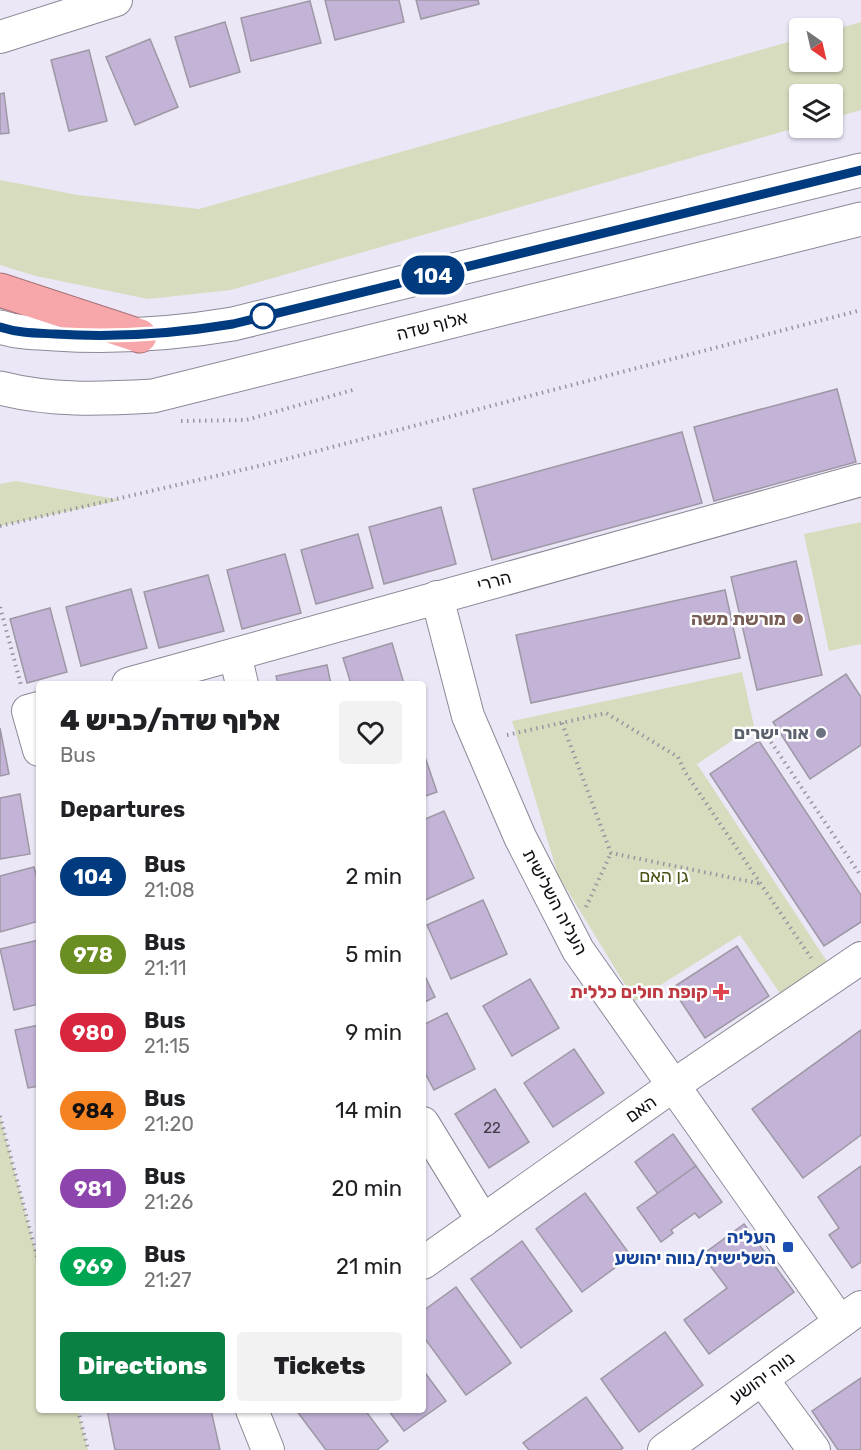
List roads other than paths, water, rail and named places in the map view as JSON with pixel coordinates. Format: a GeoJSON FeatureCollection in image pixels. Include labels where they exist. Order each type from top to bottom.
{"type":"FeatureCollection","features":[{"type":"Feature","properties":{"kind":"highway"},"geometry":{"type":"LineString","coordinates":[[0,290],[140,336]]}},
{"type":"Feature","properties":{"kind":"main road"},"geometry":{"type":"LineString","coordinates":[[0,327],[13,331],[84,336],[140,336],[176,334],[233,324],[861,170]]}},
{"type":"Feature","properties":{"kind":"main road","name":"אלוף שדה"},"geometry":{"type":"LineString","coordinates":[[0,388],[31,396],[78,400],[153,396],[861,220]]}},
{"type":"Feature","properties":{"kind":"street"},"geometry":{"type":"LineString","coordinates":[[0,37],[116,0]]}},
{"type":"Feature","properties":{"kind":"street","name":"הררי"},"geometry":{"type":"LineString","coordinates":[[152,681],[239,670],[437,597],[861,480]]}},
{"type":"Feature","properties":{"kind":"street","name":"העליה השלישית"},"geometry":{"type":"LineString","coordinates":[[437,597],[468,716],[520,837],[572,937],[674,1085],[850,1314]]}},
{"type":"Feature","properties":{"kind":"street"},"geometry":{"type":"LineString","coordinates":[[34,709],[36,725]]}},
{"type":"Feature","properties":{"kind":"street","name":"האם"},"geometry":{"type":"LineString","coordinates":[[426,1261],[674,1085],[861,958]]}},
{"type":"Feature","properties":{"kind":"street"},"geometry":{"type":"LineString","coordinates":[[426,1128],[483,1221]]}},
{"type":"Feature","properties":{"kind":"street","name":"נווה יהושע"},"geometry":{"type":"LineString","coordinates":[[664,1450],[850,1314]]}},
{"type":"Feature","properties":{"kind":"street"},"geometry":{"type":"LineString","coordinates":[[762,1379],[814,1450]]}},
{"type":"Feature","properties":{"kind":"street"},"geometry":{"type":"LineString","coordinates":[[253,1413],[268,1450]]}},
{"type":"Feature","properties":{"kind":"place","name":"מורשת משה"},"geometry":{"type":"Point","coordinates":[798,619]}},
{"type":"Feature","properties":{"kind":"place","name":"אור ישרים"},"geometry":{"type":"Point","coordinates":[821,733]}},
{"type":"Feature","properties":{"kind":"place","name":"קופת חולים כללית"},"geometry":{"type":"Point","coordinates":[721,992]}},
{"type":"Feature","properties":{"kind":"place","name":"העליה השלישית/נווה יהושע"},"geometry":{"type":"Point","coordinates":[788,1247]}},
{"type":"Feature","properties":{"kind":"park label","name":"גן האם"},"geometry":{"type":"Point","coordinates":[664,876]}}]}
